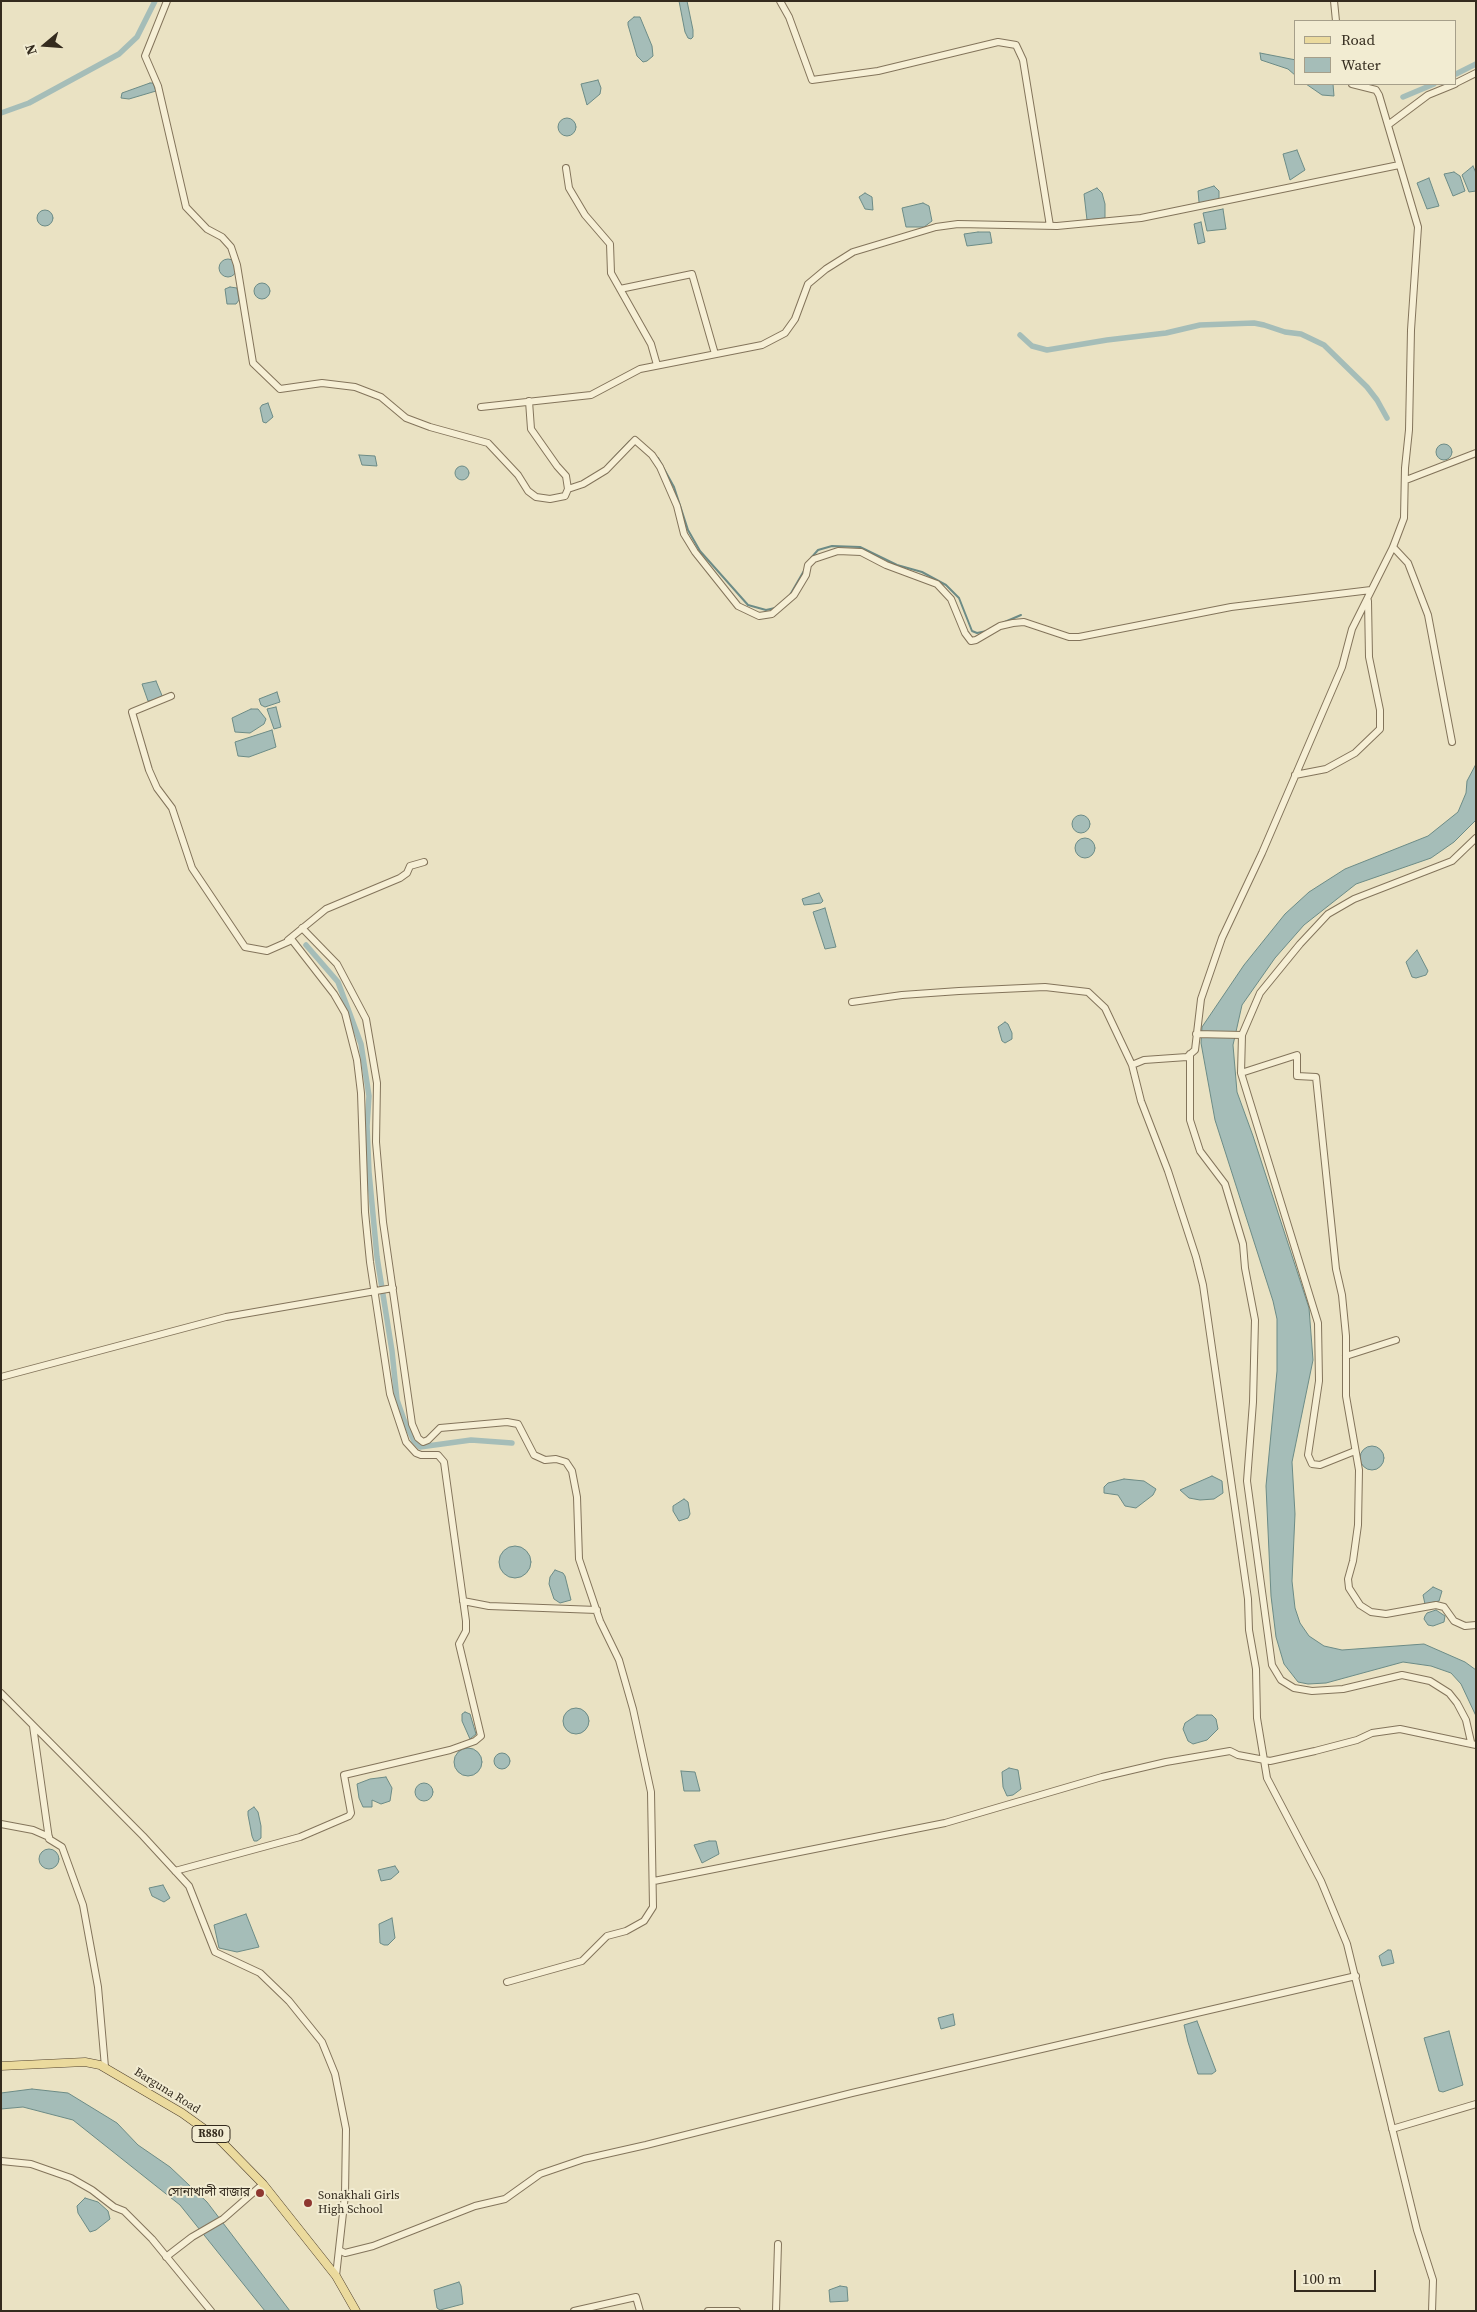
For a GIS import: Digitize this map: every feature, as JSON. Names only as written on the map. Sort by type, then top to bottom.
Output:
[{"type":"main road","name":"Barguna Road","points":[[1,2066],[85,2062],[105,2067],[182,2113],[222,2141],[263,2184],[336,2276],[356,2311]]},
{"type":"street","points":[[167,1],[145,56],[158,86],[186,207],[207,229],[222,237],[231,247],[238,265],[253,363],[280,389],[322,383],[355,387],[381,397],[406,418],[430,428],[488,443],[518,475],[528,491],[536,497],[550,499],[565,496],[568,490],[566,476],[531,429],[529,401]]},
{"type":"street","points":[[780,1],[789,17],[812,80],[878,71],[998,42],[1016,45],[1023,60],[1050,226]]},
{"type":"street","points":[[1334,1],[1336,20]]},
{"type":"street","points":[[1457,83],[1476,73]]},
{"type":"street","points":[[1132,1065],[1144,1060],[1187,1057],[1195,1050],[1201,1000],[1222,938],[1342,667],[1352,630],[1393,547],[1404,518],[1405,468],[1410,430],[1410,348],[1418,227],[1376,90],[1356,85]]},
{"type":"street","points":[[1388,125],[1428,95],[1453,85]]},
{"type":"street","points":[[481,407],[592,395],[640,369],[762,345],[785,333],[795,319],[808,284],[853,252],[936,227],[958,224],[1050,226],[1141,218],[1399,165]]},
{"type":"street","points":[[566,168],[569,188],[585,215],[610,244],[611,273],[650,344],[657,365]]},
{"type":"street","points":[[620,289],[692,274],[715,354]]},
{"type":"street","points":[[568,490],[583,484],[606,470],[635,440],[652,455],[660,468],[677,506],[684,534],[695,552],[738,606],[759,616],[772,614],[791,599],[806,576],[808,565],[814,559],[838,551],[861,552],[886,565],[937,584],[951,599],[965,633],[971,640],[982,637],[1000,626],[1013,623],[1024,622],[1069,637],[1079,637],[1231,607],[1371,590]]},
{"type":"street","points":[[1406,480],[1476,453]]},
{"type":"street","points":[[1393,547],[1408,563],[1428,615],[1452,742]]},
{"type":"street","points":[[1295,775],[1326,769],[1356,753],[1380,729],[1380,710],[1369,657],[1368,597]]},
{"type":"street","points":[[170,696],[132,712],[149,770],[157,788],[172,808],[192,868],[245,946],[267,951],[288,940],[326,909],[400,878],[407,873],[410,866],[424,862]]},
{"type":"street","points":[[1355,1451],[1320,1465],[1312,1464],[1308,1455],[1319,1381],[1318,1322],[1241,1073],[1242,1035],[1260,993],[1300,944],[1328,914],[1354,899],[1452,861],[1476,838]]},
{"type":"street","points":[[302,928],[337,964],[366,1019],[376,1070],[377,1156],[383,1222],[393,1288],[398,1340],[412,1424],[418,1438],[423,1442],[428,1440],[440,1428],[507,1422],[518,1424],[534,1455],[545,1460],[556,1459],[566,1462],[572,1471],[577,1497],[579,1559],[597,1610],[619,1660],[633,1709],[651,1792],[653,1907],[644,1921],[626,1931],[607,1936],[582,1961],[507,1982]]},
{"type":"street","points":[[175,1871],[300,1836],[349,1816],[351,1813],[344,1776],[450,1750],[475,1741],[481,1736],[459,1644],[466,1631],[444,1462],[438,1455],[421,1455],[416,1453],[406,1442],[390,1394],[374,1291],[365,1212],[360,1093],[351,1033],[345,1013],[334,994],[295,944],[288,940]]},
{"type":"street","points":[[852,1002],[959,990],[1045,987],[1088,992],[1105,1008],[1132,1065],[1141,1101],[1168,1171],[1203,1285],[1248,1599],[1250,1637],[1256,1669],[1257,1718],[1267,1778],[1299,1835],[1321,1881],[1347,1944],[1416,2230],[1434,2280],[1432,2311]]},
{"type":"street","points":[[1196,1034],[1242,1035]]},
{"type":"street","points":[[654,1881],[945,1823],[982,1814],[1102,1777],[1166,1762],[1230,1751],[1238,1755],[1270,1761],[1357,1740],[1372,1733],[1400,1729],[1473,1744],[1466,1720],[1457,1703],[1442,1688],[1422,1678],[1402,1675],[1343,1688],[1312,1691],[1294,1688],[1281,1680],[1272,1665],[1247,1481],[1253,1402],[1255,1320],[1245,1268],[1243,1244],[1225,1184],[1203,1156],[1190,1120],[1190,1054]]},
{"type":"street","points":[[1241,1073],[1297,1055],[1297,1076],[1316,1077],[1334,1253],[1342,1295],[1346,1356],[1346,1396],[1359,1470],[1360,1492],[1353,1561],[1348,1579],[1354,1596],[1360,1605],[1371,1612],[1386,1614],[1436,1605],[1444,1607],[1454,1621],[1465,1626],[1476,1625]]},
{"type":"street","points":[[2,1376],[226,1317],[393,1288]]},
{"type":"street","points":[[1346,1356],[1396,1340]]},
{"type":"street","points":[[463,1601],[489,1606],[597,1610]]},
{"type":"street","points":[[1,1693],[188,1886],[215,1952],[260,1973],[289,2001],[322,2042],[335,2074],[346,2128],[345,2195],[336,2276]]},
{"type":"street","points":[[33,1725],[49,1837]]},
{"type":"street","points":[[1,1824],[32,1830],[49,1837],[62,1847],[84,1905],[98,1987],[105,2067]]},
{"type":"street","points":[[339,2250],[345,2253],[373,2246],[476,2206],[504,2199],[540,2174],[584,2158],[646,2145],[852,2093],[1356,1976]]},
{"type":"street","points":[[1392,2129],[1476,2104]]},
{"type":"street","points":[[1,2161],[31,2164],[71,2178],[92,2190],[114,2208],[124,2211],[136,2221],[211,2311]]},
{"type":"street","points":[[166,2257],[198,2233],[223,2219],[263,2184]]},
{"type":"street","points":[[776,2311],[778,2244]]},
{"type":"street","points":[[574,2311],[636,2297],[640,2311]]},
{"type":"street","points":[[708,2311],[737,2311]]},
{"type":"water","points":[[679,1],[687,1],[693,30],[693,37],[691,39],[688,38],[685,32]]},
{"type":"water","points":[[634,17],[640,17],[652,46],[653,56],[643,62],[637,56],[628,25],[628,22]]},
{"type":"water","points":[[1260,53],[1294,60],[1294,74],[1288,69],[1261,60]]},
{"type":"water","points":[[598,80],[601,88],[600,94],[587,105],[581,84]]},
{"type":"water","points":[[153,83],[156,91],[129,99],[121,98],[122,93]]},
{"type":"water","points":[[1307,85],[1333,85],[1334,96],[1322,95]]},
{"type":"water","points":[[567,118],[573,121],[576,127],[573,133],[567,136],[561,133],[558,127],[561,121]]},
{"type":"water","points":[[1297,150],[1305,170],[1290,180],[1283,154]]},
{"type":"water","points":[[1473,166],[1476,173],[1476,191],[1469,192],[1462,175]]},
{"type":"water","points":[[1454,172],[1460,176],[1465,191],[1453,196],[1444,174]]},
{"type":"water","points":[[1429,178],[1439,206],[1427,209],[1417,183]]},
{"type":"water","points":[[1214,186],[1219,191],[1219,199],[1202,204],[1199,202],[1198,191]]},
{"type":"water","points":[[1097,188],[1102,193],[1105,204],[1105,218],[1087,220],[1084,194]]},
{"type":"water","points":[[865,193],[872,197],[873,210],[865,209],[859,197]]},
{"type":"water","points":[[923,203],[929,206],[932,221],[924,227],[906,227],[902,208]]},
{"type":"water","points":[[1223,209],[1226,229],[1207,231],[1203,213]]},
{"type":"water","points":[[45,210],[53,218],[45,226],[37,218]]},
{"type":"water","points":[[1201,222],[1205,242],[1198,244],[1194,224]]},
{"type":"water","points":[[990,232],[992,243],[967,246],[964,234]]},
{"type":"water","points":[[228,259],[234,262],[237,268],[234,274],[228,277],[222,274],[219,268],[222,262]]},
{"type":"water","points":[[259,283],[265,283],[270,288],[268,297],[259,299],[254,294],[254,288]]},
{"type":"water","points":[[230,287],[237,288],[239,300],[236,304],[227,304],[225,289]]},
{"type":"water","points":[[268,403],[273,417],[266,423],[263,422],[260,408]]},
{"type":"water","points":[[1444,444],[1452,452],[1444,460],[1436,452]]},
{"type":"water","points":[[359,455],[375,456],[377,466],[362,465]]},
{"type":"water","points":[[459,466],[465,466],[469,473],[465,480],[459,480],[455,476],[455,470]]},
{"type":"water","points":[[156,681],[163,698],[148,701],[142,684]]},
{"type":"water","points":[[277,692],[280,702],[265,707],[261,705],[259,699]]},
{"type":"water","points":[[276,707],[281,727],[274,729],[267,709]]},
{"type":"water","points":[[251,709],[258,709],[266,719],[264,724],[250,733],[235,732],[232,718]]},
{"type":"water","points":[[272,730],[276,747],[249,757],[238,756],[235,742]]},
{"type":"water","points":[[1476,764],[1476,820],[1454,842],[1431,858],[1356,884],[1304,925],[1275,958],[1242,1005],[1233,1045],[1237,1092],[1309,1308],[1313,1360],[1292,1462],[1295,1514],[1292,1581],[1295,1608],[1300,1623],[1309,1636],[1324,1646],[1342,1650],[1424,1644],[1465,1662],[1476,1670],[1476,1716],[1461,1684],[1451,1673],[1431,1666],[1403,1662],[1326,1683],[1308,1684],[1298,1682],[1284,1664],[1276,1637],[1271,1596],[1266,1486],[1277,1371],[1277,1319],[1273,1301],[1215,1120],[1201,1043],[1202,1027],[1244,965],[1285,914],[1309,892],[1345,869],[1428,836],[1458,812],[1466,793],[1467,781]]},
{"type":"water","points":[[1081,815],[1087,818],[1090,824],[1087,830],[1081,833],[1075,830],[1072,824],[1075,818]]},
{"type":"water","points":[[1085,838],[1092,841],[1095,848],[1092,855],[1085,858],[1078,855],[1075,848],[1078,841]]},
{"type":"water","points":[[819,893],[823,901],[821,903],[804,905],[802,899]]},
{"type":"water","points":[[825,908],[836,947],[825,949],[813,912]]},
{"type":"water","points":[[1417,950],[1428,971],[1426,975],[1416,978],[1412,977],[1406,962]]},
{"type":"water","points":[[1005,1022],[1012,1033],[1012,1039],[1005,1043],[1002,1041],[998,1027]]},
{"type":"water","points":[[1372,1446],[1381,1449],[1384,1458],[1381,1467],[1372,1470],[1363,1467],[1360,1458],[1363,1449]]},
{"type":"water","points":[[1212,1476],[1222,1481],[1223,1493],[1214,1499],[1200,1500],[1189,1498],[1180,1490]]},
{"type":"water","points":[[1124,1479],[1144,1481],[1156,1489],[1153,1495],[1136,1508],[1125,1506],[1118,1495],[1104,1493],[1104,1487],[1108,1483]]},
{"type":"water","points":[[684,1499],[688,1502],[690,1514],[688,1518],[679,1521],[673,1511],[673,1506]]},
{"type":"water","points":[[515,1546],[521,1547],[526,1551],[530,1556],[530,1568],[526,1573],[521,1577],[515,1578],[509,1577],[504,1573],[500,1568],[499,1562],[500,1556],[504,1551],[509,1547]]},
{"type":"water","points":[[555,1570],[563,1573],[565,1576],[571,1600],[560,1603],[554,1599],[549,1584],[550,1577]]},
{"type":"water","points":[[1433,1587],[1442,1591],[1439,1601],[1425,1604],[1423,1595]]},
{"type":"water","points":[[1436,1610],[1445,1616],[1444,1622],[1433,1626],[1428,1625],[1424,1619],[1425,1616],[1427,1613]]},
{"type":"water","points":[[576,1708],[585,1712],[589,1721],[585,1730],[576,1734],[567,1730],[563,1721],[567,1712]]},
{"type":"water","points":[[465,1712],[470,1714],[476,1734],[470,1739],[462,1721],[462,1714]]},
{"type":"water","points":[[1197,1715],[1212,1715],[1216,1719],[1218,1729],[1207,1740],[1193,1744],[1188,1741],[1183,1729],[1185,1723]]},
{"type":"water","points":[[468,1748],[478,1752],[482,1762],[478,1772],[468,1776],[458,1772],[454,1762],[458,1752]]},
{"type":"water","points":[[502,1753],[510,1761],[502,1769],[494,1761]]},
{"type":"water","points":[[1009,1768],[1018,1770],[1021,1789],[1013,1795],[1007,1796],[1003,1787],[1002,1772]]},
{"type":"water","points":[[681,1771],[695,1772],[700,1791],[684,1791]]},
{"type":"water","points":[[386,1777],[392,1788],[390,1801],[381,1804],[372,1800],[372,1807],[363,1807],[359,1798],[357,1784],[370,1779]]},
{"type":"water","points":[[420,1783],[428,1783],[433,1788],[431,1799],[420,1801],[415,1796],[415,1788]]},
{"type":"water","points":[[254,1807],[258,1812],[261,1826],[261,1838],[257,1841],[254,1841],[252,1836],[248,1815],[248,1811]]},
{"type":"water","points":[[716,1841],[719,1854],[702,1863],[694,1845]]},
{"type":"water","points":[[49,1849],[56,1852],[59,1859],[56,1866],[49,1869],[42,1866],[39,1859],[42,1852]]},
{"type":"water","points":[[395,1866],[399,1872],[391,1879],[381,1881],[378,1870]]},
{"type":"water","points":[[163,1885],[170,1898],[164,1902],[152,1896],[149,1888]]},
{"type":"water","points":[[246,1914],[259,1947],[237,1952],[219,1948],[214,1925]]},
{"type":"water","points":[[392,1918],[395,1938],[388,1945],[384,1945],[380,1943],[379,1924]]},
{"type":"water","points":[[1391,1950],[1394,1963],[1382,1966],[1379,1956]]},
{"type":"water","points":[[953,2014],[955,2025],[941,2029],[938,2018]]},
{"type":"water","points":[[1197,2021],[1216,2071],[1212,2074],[1198,2074],[1188,2042],[1184,2025]]},
{"type":"water","points":[[1449,2031],[1463,2085],[1443,2092],[1439,2091],[1424,2038]]},
{"type":"water","points":[[32,2089],[68,2093],[117,2123],[138,2145],[170,2167],[207,2202],[290,2311],[265,2311],[180,2205],[73,2120],[23,2107],[1,2109],[1,2093]]},
{"type":"water","points":[[85,2198],[98,2202],[108,2211],[110,2219],[96,2230],[90,2232],[78,2213],[77,2206]]},
{"type":"water","points":[[459,2282],[463,2304],[440,2310],[437,2308],[434,2290]]},
{"type":"water","points":[[840,2286],[847,2287],[848,2301],[830,2302],[829,2290]]},
{"type":"waterway","points":[[1,113],[29,103],[119,54],[137,37],[155,1]]},
{"type":"waterway","points":[[1457,74],[1476,64]]},
{"type":"waterway","points":[[1403,97],[1432,85]]},
{"type":"waterway","points":[[1020,335],[1032,346],[1047,350],[1166,333],[1200,325],[1254,323],[1264,325],[1285,332],[1301,334],[1324,345],[1367,387],[1387,418]]},
{"type":"waterway","points":[[607,465],[630,441]]},
{"type":"waterway","points":[[658,458],[674,487],[688,530],[700,551],[748,605],[766,610],[775,608]]},
{"type":"waterway","points":[[811,558],[818,550],[832,546],[860,547],[897,565],[922,572],[946,585],[959,598],[972,631],[977,633],[987,631]]},
{"type":"waterway","points":[[790,595],[805,569]]},
{"type":"waterway","points":[[993,627],[1021,615]]},
{"type":"waterway","points":[[306,945],[338,982],[361,1044],[369,1096],[367,1126],[369,1172],[377,1257],[392,1351],[397,1400],[404,1420],[414,1441],[420,1447],[471,1440],[512,1443]]},
{"type":"place","name":"সোনাখালী বাজার","points":[[260,2193]]},
{"type":"place","name":"Sonakhali Girls High School","points":[[308,2203]]}]
